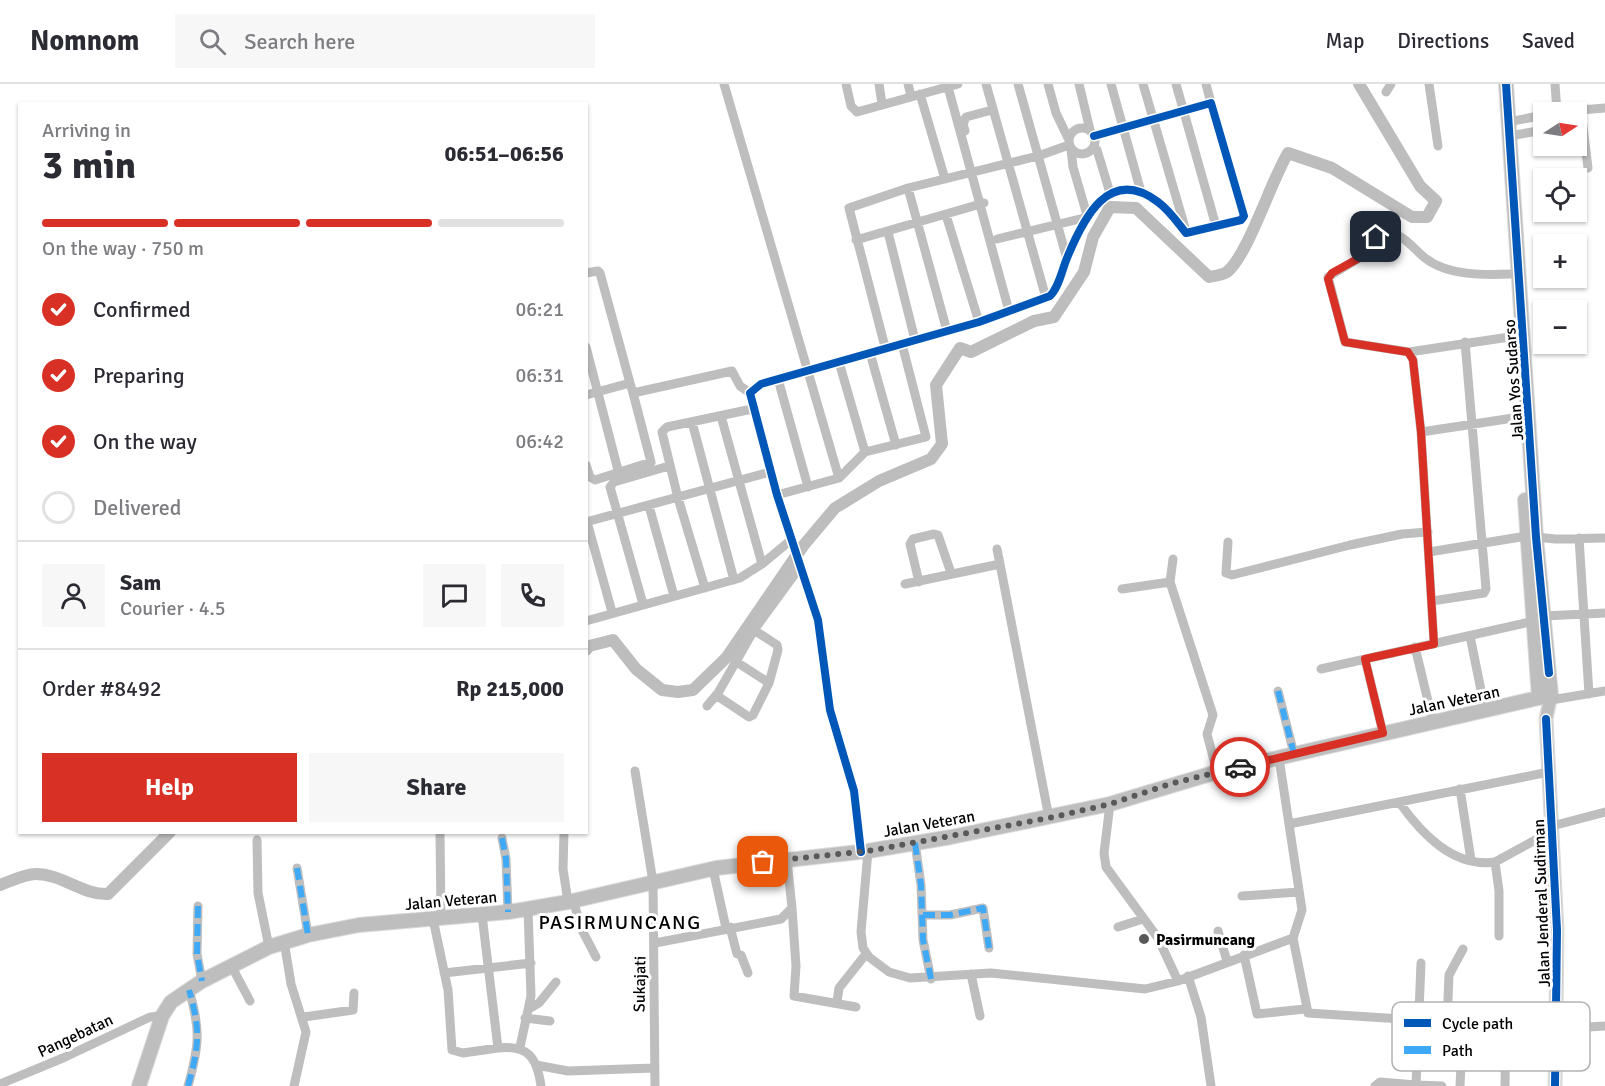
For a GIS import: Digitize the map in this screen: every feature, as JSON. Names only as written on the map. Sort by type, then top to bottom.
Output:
[{"type":"highway","name":"Jalan Yos Sudarso","points":[[1497,84],[1520,417],[1547,698]]},
{"type":"highway","name":"Jalan Yos Sudarso","points":[[1506,84],[1532,537]]},
{"type":"highway","name":"Jalan Veteran","points":[[140,1086],[162,1016],[171,1002],[202,981],[269,947],[308,934],[359,925],[528,909],[712,869],[864,851],[1049,818],[1110,804],[1217,772],[1485,710],[1547,698]]},
{"type":"main road","name":"Jalan Jenderal Sudirman","points":[[1547,698],[1546,719],[1557,930],[1557,1002]]},
{"type":"main road","name":"Jalan Jenderal Sudirman","points":[[1555,1086],[1556,1071]]},
{"type":"street","points":[[724,84],[839,478]]},
{"type":"street","points":[[846,84],[855,111],[947,86],[974,171],[1012,310]]},
{"type":"street","points":[[879,84],[882,104]]},
{"type":"street","points":[[908,84],[916,95],[945,179]]},
{"type":"street","points":[[984,84],[1046,298]]},
{"type":"street","points":[[1018,84],[1066,259]]},
{"type":"street","points":[[1048,84],[1056,113],[1077,154],[1085,154],[1094,147]]},
{"type":"street","points":[[1079,84],[1094,147],[1097,150],[1110,193]]},
{"type":"street","points":[[1111,84],[1142,192]]},
{"type":"street","points":[[1143,84],[1186,233]]},
{"type":"street","points":[[1176,84],[1216,226]]},
{"type":"street","points":[[1186,233],[1240,220],[1244,213],[1206,84]]},
{"type":"street","points":[[1429,84],[1438,146]]},
{"type":"street","points":[[1555,84],[1556,102]]},
{"type":"street","points":[[1086,217],[1073,167],[1070,144],[1075,129],[1082,128],[1092,133],[1124,128],[1211,103]]},
{"type":"street","points":[[974,171],[963,121],[989,106]]},
{"type":"street","points":[[1587,110],[1605,108]]},
{"type":"street","points":[[1509,129],[1533,119]]},
{"type":"street","points":[[1509,129],[1533,130]]},
{"type":"street","points":[[885,347],[849,208],[908,188],[1038,156],[1070,144]]},
{"type":"street","points":[[1587,156],[1588,168]]},
{"type":"street","points":[[908,188],[947,331]]},
{"type":"street","points":[[750,393],[756,386],[885,347],[979,322],[1046,298],[1055,290],[1066,259],[1086,217],[1110,193],[1120,190],[1142,192],[1159,202],[1186,233]]},
{"type":"street","points":[[856,240],[983,203]]},
{"type":"street","points":[[983,203],[997,239],[1012,310]]},
{"type":"street","points":[[946,214],[979,322]]},
{"type":"street","points":[[997,239],[1086,217]]},
{"type":"street","points":[[888,232],[915,340]]},
{"type":"street","points":[[1511,274],[1445,268],[1425,258],[1410,242],[1394,235],[1379,235],[1361,257],[1328,277],[1341,335],[1348,344],[1408,352],[1516,336]]},
{"type":"street","points":[[588,273],[598,271],[600,273],[651,462],[619,474],[592,480],[588,470]]},
{"type":"street","points":[[1432,601],[1485,592],[1465,342]]},
{"type":"street","points":[[777,495],[839,478],[865,452],[920,440],[927,435],[902,344]]},
{"type":"street","points":[[1408,352],[1414,368],[1421,432],[1434,644]]},
{"type":"street","points":[[870,353],[896,445]]},
{"type":"street","points":[[588,354],[619,474]]},
{"type":"street","points":[[839,362],[865,452]]},
{"type":"street","points":[[633,393],[732,371],[740,386],[750,393],[770,472],[818,620],[832,718],[854,791],[864,851],[861,932],[866,954],[894,974],[932,979],[991,973],[1012,978],[1145,989],[1178,981],[1293,938]]},
{"type":"street","points":[[778,379],[808,487]]},
{"type":"street","points":[[588,395],[630,383]]},
{"type":"street","points":[[705,588],[669,466],[663,429],[753,409]]},
{"type":"street","points":[[722,416],[762,564]]},
{"type":"street","points":[[1421,432],[1520,417]]},
{"type":"street","points":[[692,422],[708,490],[734,580]]},
{"type":"street","points":[[643,604],[610,490],[611,484],[669,466]]},
{"type":"street","points":[[588,522],[770,472]]},
{"type":"street","points":[[649,506],[674,596]]},
{"type":"street","points":[[588,526],[612,612]]},
{"type":"street","points":[[1228,542],[1226,573],[1232,576],[1360,543],[1428,532]]},
{"type":"street","points":[[918,582],[910,544],[913,539],[924,536],[938,535],[951,573]]},
{"type":"street","points":[[1429,552],[1482,542],[1532,537],[1605,538]]},
{"type":"street","points":[[1579,538],[1589,694]]},
{"type":"street","points":[[588,620],[734,580],[792,543]]},
{"type":"street","points":[[997,549],[1049,818]]},
{"type":"street","points":[[1173,559],[1170,582],[1213,715],[1207,734],[1217,772]]},
{"type":"street","points":[[905,584],[1000,564]]},
{"type":"street","points":[[707,706],[716,695],[754,630],[799,566]]},
{"type":"street","points":[[1122,589],[1170,582]]},
{"type":"street","points":[[1321,669],[1470,636],[1539,618],[1605,613]]},
{"type":"street","points":[[716,695],[750,718],[769,682],[778,648],[754,630]]},
{"type":"street","points":[[1470,636],[1485,710]]},
{"type":"street","points":[[1415,647],[1433,722]]},
{"type":"street","points":[[1365,659],[1383,733]]},
{"type":"street","points":[[735,661],[769,682]]},
{"type":"street","points":[[1278,691],[1294,754]]},
{"type":"street","points":[[1547,698],[1605,691]]},
{"type":"street","points":[[1279,758],[1302,910],[1293,938],[1300,965],[1305,1009],[1308,1014],[1314,1015],[1331,1013],[1392,1019]]},
{"type":"street","name":"Sukajati","points":[[635,771],[653,882],[656,1086]]},
{"type":"street","points":[[1289,824],[1549,772]]},
{"type":"street","points":[[1460,789],[1471,860]]},
{"type":"street","points":[[1399,802],[1419,829],[1441,848],[1471,860],[1495,862],[1552,828],[1605,812]]},
{"type":"street","points":[[1110,804],[1104,861],[1158,938],[1178,981]]},
{"type":"street","points":[[440,834],[437,919],[452,1050],[463,1053],[520,1047]]},
{"type":"street","points":[[564,834],[563,869],[570,901],[596,957]]},
{"type":"street","points":[[502,838],[506,859],[508,912]]},
{"type":"street","points":[[257,840],[258,892],[269,947]]},
{"type":"street","points":[[915,843],[923,915],[923,940],[932,979]]},
{"type":"street","points":[[787,860],[796,966],[794,995],[856,1007]]},
{"type":"street","points":[[1495,862],[1499,891],[1499,936]]},
{"type":"street","points":[[297,868],[308,934]]},
{"type":"street","points":[[712,869],[737,954],[741,955],[748,973]]},
{"type":"street","points":[[1242,896],[1299,892]]},
{"type":"street","points":[[198,906],[197,954],[202,981]]},
{"type":"street","points":[[923,915],[950,915],[983,908],[989,948]]},
{"type":"street","points":[[520,1047],[527,1013],[531,963],[528,909]]},
{"type":"street","points":[[655,943],[728,927],[777,920],[792,909]]},
{"type":"street","points":[[482,915],[498,1048]]},
{"type":"street","points":[[1118,927],[1143,919]]},
{"type":"street","points":[[1218,931],[1227,961]]},
{"type":"street","points":[[284,941],[291,984],[304,1017],[306,1032],[294,1086]]},
{"type":"street","points":[[1448,1002],[1449,975],[1462,949]]},
{"type":"street","points":[[837,1002],[839,988],[866,954]]},
{"type":"street","points":[[1244,955],[1257,1014],[1305,1009]]},
{"type":"street","points":[[444,973],[531,963]]},
{"type":"street","points":[[1420,1002],[1421,963]]},
{"type":"street","points":[[232,967],[250,1001]]},
{"type":"street","points":[[971,974],[980,1016]]},
{"type":"street","points":[[1188,976],[1201,1017],[1211,1086]]},
{"type":"street","points":[[527,1013],[556,982]]},
{"type":"street","points":[[188,1086],[199,1039],[189,990]]},
{"type":"street","points":[[304,1017],[353,1010],[354,993]]},
{"type":"street","points":[[527,1013],[550,1021]]},
{"type":"street","name":"Pangebatan","points":[[0,1084],[63,1059],[150,1017],[162,1016]]},
{"type":"street","points":[[1590,1027],[1605,1026]]},
{"type":"street","points":[[520,1047],[536,1065],[542,1086]]},
{"type":"street","points":[[536,1065],[568,1071],[654,1068]]},
{"type":"street","points":[[1460,1086],[1461,1071]]},
{"type":"street","points":[[1504,1086],[1505,1071]]},
{"type":"street","points":[[1375,1086],[1380,1082],[1442,1086]]},
{"type":"waterway","points":[[588,647],[613,640],[636,669],[662,690],[678,692],[693,690],[727,657],[803,546],[835,508],[879,481],[931,459],[942,444],[936,385],[960,348],[971,352],[1034,321],[1054,317],[1084,272],[1093,237],[1110,207],[1136,208],[1209,277],[1227,272],[1235,263],[1251,234],[1288,153],[1332,168],[1412,217],[1427,217],[1436,201],[1420,186],[1359,84]]},
{"type":"waterway","points":[[0,885],[23,876],[36,874],[55,877],[89,891],[108,894],[168,834]]},
{"type":"marked path","points":[[1278,691],[1294,754]]},
{"type":"marked path","points":[[502,838],[506,859],[508,912]]},
{"type":"marked path","points":[[915,843],[921,885],[923,940],[931,979]]},
{"type":"marked path","points":[[297,868],[308,935]]},
{"type":"marked path","points":[[198,906],[197,954],[202,981]]},
{"type":"marked path","points":[[923,915],[950,915],[983,908],[989,948]]},
{"type":"marked path","points":[[188,1086],[197,1038],[189,990]]},
{"type":"cycle path","points":[[1506,84],[1536,537],[1549,673]]},
{"type":"cycle path","points":[[861,852],[854,791],[830,710],[818,620],[777,495],[750,393],[761,384],[979,322],[1050,296],[1058,283],[1073,243],[1090,213],[1112,193],[1125,190],[1141,192],[1162,205],[1186,233],[1241,220],[1244,216],[1211,103],[1094,136]]},
{"type":"cycle path","points":[[1546,719],[1557,930],[1556,1002]]},
{"type":"cycle path","points":[[1555,1071],[1555,1086]]},
{"type":"way so far","points":[[763,862],[868,851],[1049,818],[1110,804],[1173,783],[1240,767]]},
{"type":"place","name":"Pasirmuncang","points":[[1144,939]]},
{"type":"district","name":"PASIRMUNCANG","points":[[620,922]]},
{"type":"route","points":[[1240,767],[1383,733],[1365,659],[1434,644],[1421,432],[1413,360],[1408,352],[1345,342],[1341,335],[1328,279],[1329,275],[1361,257],[1376,237]]}]
